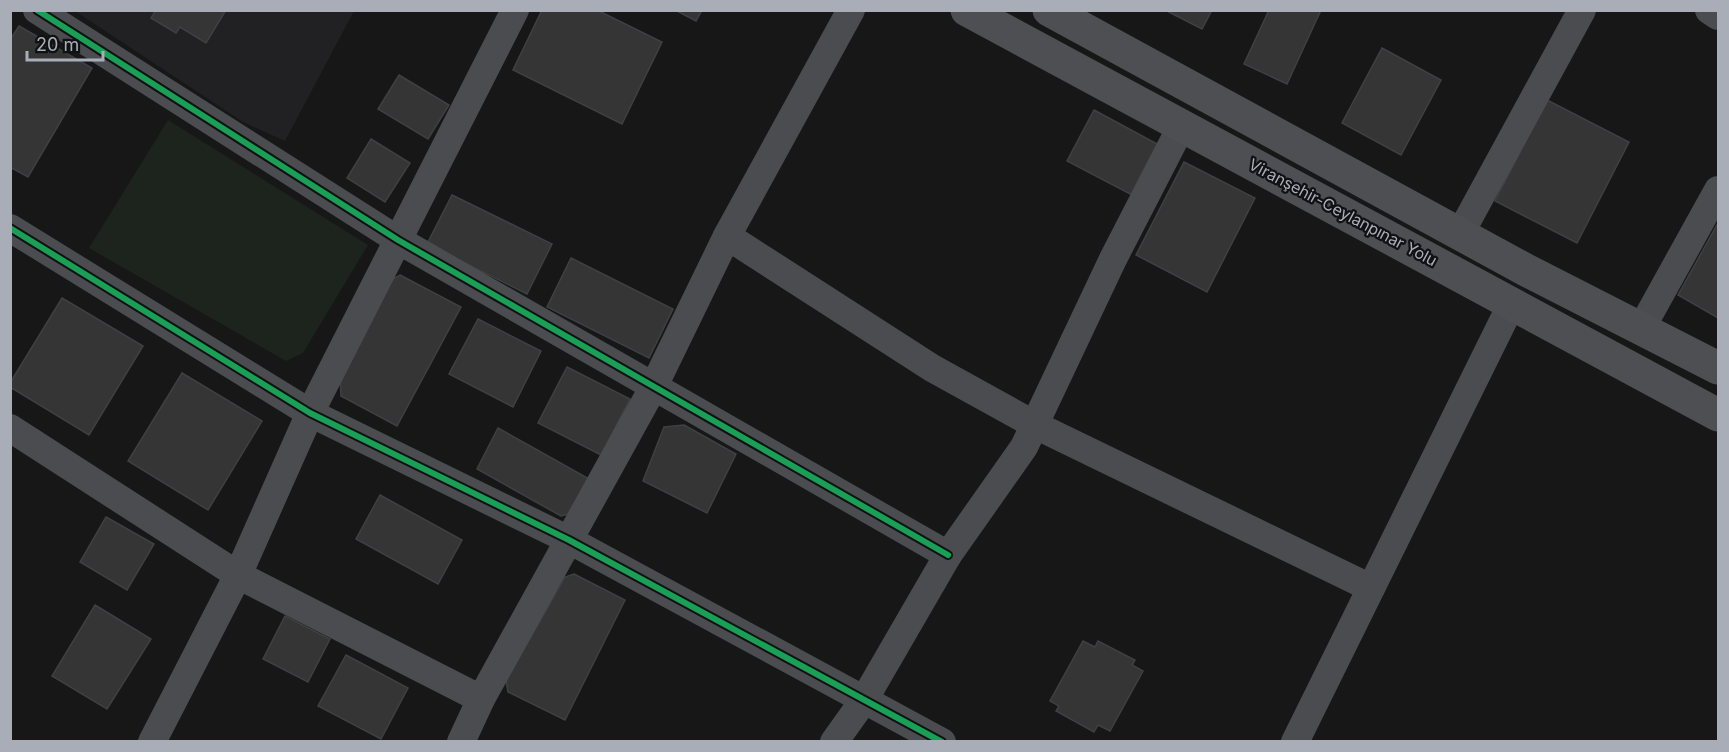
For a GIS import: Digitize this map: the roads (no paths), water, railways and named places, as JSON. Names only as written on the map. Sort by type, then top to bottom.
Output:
[{"type":"main road","name":"Viranşehir-Ceylanpınar Yolu","points":[[968,10],[1719,415]]},
{"type":"main road","points":[[1066,15],[1526,270],[1719,368]]},
{"type":"street","points":[[37,10],[398,240],[948,555]]},
{"type":"street","points":[[152,741],[238,575],[310,413],[516,10]]},
{"type":"street","points":[[461,741],[481,699],[654,386],[727,236],[851,10]]},
{"type":"street","points":[[1461,234],[1582,10]]},
{"type":"street","points":[[1709,10],[1719,16]]},
{"type":"street","points":[[834,741],[864,700],[948,555],[1024,447],[1113,259],[1182,125]]},
{"type":"street","points":[[1641,329],[1719,190]]},
{"type":"street","points":[[10,228],[310,413],[569,540],[942,741]]},
{"type":"street","points":[[727,236],[932,368],[1035,426],[1371,588]]},
{"type":"street","points":[[1295,741],[1512,303]]},
{"type":"street","points":[[10,428],[238,575],[481,699]]}]
